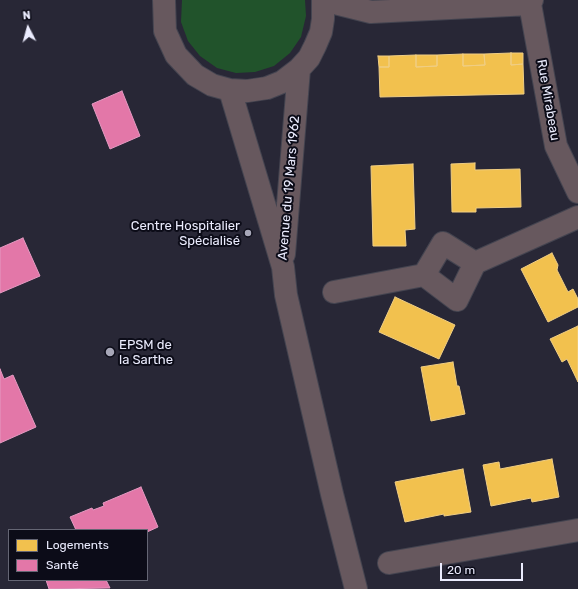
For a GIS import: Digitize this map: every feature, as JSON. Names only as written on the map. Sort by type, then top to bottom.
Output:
[{"type":"street","name":"Rue Mirabeau","points":[[323,0],[371,12],[531,2],[556,146],[578,192]]},
{"type":"street","points":[[162,1],[165,31],[176,56],[195,75],[212,85],[230,90],[247,91],[267,88],[282,82],[299,69],[316,46],[321,32],[323,20],[323,0]]},
{"type":"street","name":"Avenue du 19 Mars 1962","points":[[283,267],[299,69]]},
{"type":"street","name":"Avenue du 19 Mars 1962","points":[[230,90],[283,267]]},
{"type":"street","points":[[334,292],[424,275],[457,300],[475,263],[578,216]]},
{"type":"street","points":[[424,275],[443,243],[475,263]]},
{"type":"street","points":[[283,267],[286,295],[332,494],[356,589]]},
{"type":"street","points":[[389,563],[578,530]]},
{"type":"green space","points":[[182,0],[305,0],[306,16],[301,37],[290,53],[274,66],[255,72],[236,73],[217,68],[200,56],[188,41],[181,22]]},
{"type":"building: Logements","points":[[511,53],[523,53],[523,64],[511,65]]},
{"type":"building: Logements","points":[[511,53],[511,65],[523,64],[524,94],[380,97],[379,67],[389,67],[389,56],[416,55],[416,67],[437,66],[437,55],[463,54],[463,66],[485,65],[484,54]]},
{"type":"building: Logements","points":[[463,54],[484,54],[485,65],[463,66]]},
{"type":"building: Logements","points":[[416,55],[437,55],[437,66],[416,67]]},
{"type":"building: Logements","points":[[378,56],[389,56],[389,67],[379,67]]},
{"type":"building: Logements","points":[[475,163],[475,170],[520,169],[521,207],[476,208],[476,212],[452,212],[451,164]]},
{"type":"building: Logements","points":[[413,164],[415,229],[405,230],[406,246],[373,246],[371,166]]},
{"type":"building: Logements","points":[[552,253],[558,265],[557,270],[568,292],[573,289],[578,299],[578,307],[548,322],[521,269]]},
{"type":"building: Logements","points":[[395,297],[455,325],[439,359],[379,332]]},
{"type":"building: Logements","points":[[578,326],[578,382],[567,359],[562,362],[550,339]]},
{"type":"building: Logements","points":[[453,362],[457,386],[459,386],[465,414],[431,421],[421,367]]},
{"type":"building: Logements","points":[[552,459],[559,497],[532,502],[531,498],[491,506],[483,465],[499,462],[500,469]]},
{"type":"building: Logements","points":[[463,469],[471,512],[444,516],[444,514],[405,522],[395,482]]},
{"type":"building: Santé","points":[[122,91],[140,136],[110,149],[92,104]]},
{"type":"building: Santé","points":[[23,238],[40,276],[0,293],[0,248]]},
{"type":"building: Santé","points":[[0,369],[4,379],[13,375],[36,427],[0,443]]},
{"type":"building: Santé","points":[[141,487],[158,527],[148,532],[148,529],[76,529],[70,517],[92,508],[93,510],[104,506],[103,503]]},
{"type":"building: Santé","points":[[46,581],[106,581],[110,588],[49,589]]},
{"type":"place","name":"Centre Hospitalier Spécialisé","points":[[248,233]]},
{"type":"place","name":"EPSM de la Sarthe","points":[[110,352]]}]
